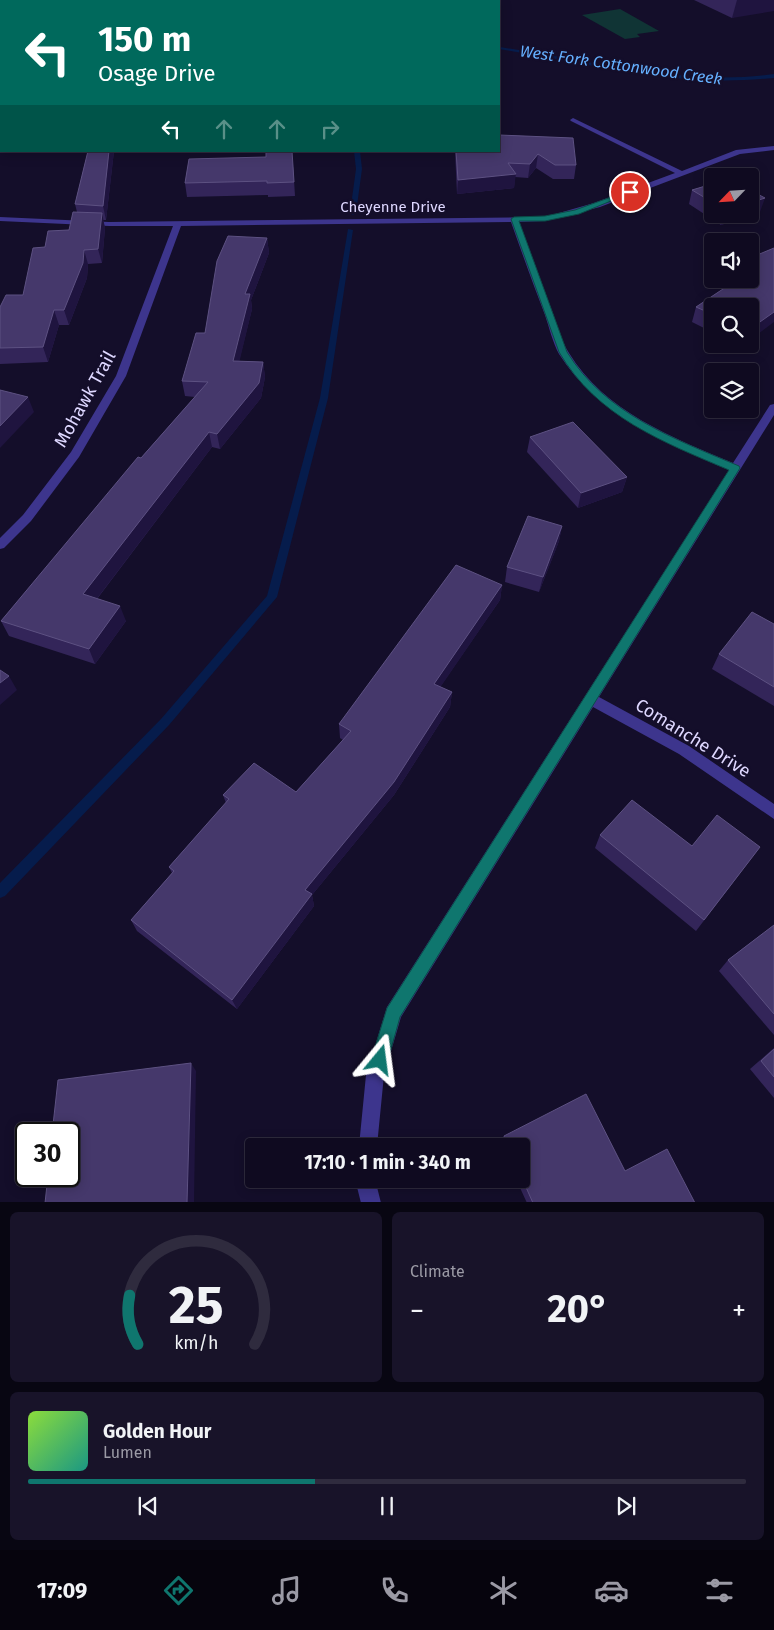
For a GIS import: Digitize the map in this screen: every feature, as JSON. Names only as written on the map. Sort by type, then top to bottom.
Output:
[{"type":"street","points":[[573,120],[680,173]]},
{"type":"street","name":"Cheyenne Drive","points":[[0,219],[109,224],[545,219],[577,212],[739,152],[774,148]]},
{"type":"street","points":[[514,219],[563,352],[583,378],[619,412],[659,436],[735,468]]},
{"type":"street","name":"Mohawk Trail","points":[[0,545],[27,518],[75,454],[121,376],[178,222]]},
{"type":"street","points":[[369,1138],[375,1075],[393,1013],[774,407]]},
{"type":"street","name":"Comanche Drive","points":[[590,699],[684,750],[774,812]]},
{"type":"street","points":[[367,1188],[371,1202]]},
{"type":"green space","points":[[620,9],[659,31],[637,34],[640,37],[625,39],[582,15]]},
{"type":"building","points":[[500,135],[573,138],[576,165],[555,165],[538,154],[530,164],[508,163],[516,174],[458,180],[456,152],[500,152]]},
{"type":"building","points":[[88,152],[109,152],[103,206],[75,204]]},
{"type":"building","points":[[266,152],[292,152],[294,182],[185,183],[189,159],[266,157]]},
{"type":"building","points":[[704,186],[704,197],[692,190]]},
{"type":"building","points":[[73,212],[102,213],[98,249],[84,250],[83,263],[64,310],[54,310],[43,347],[0,348],[0,307],[6,295],[23,295],[33,248],[45,247],[48,231],[69,230]]},
{"type":"building","points":[[228,236],[267,238],[245,294],[250,294],[233,361],[263,362],[259,383],[217,434],[209,432],[83,594],[120,606],[89,649],[1,621],[138,457],[141,458],[208,382],[182,381],[196,333],[205,333],[217,261]]},
{"type":"building","points":[[774,248],[774,312],[759,323],[759,298],[710,298],[724,288],[759,288],[759,254]]},
{"type":"building","points":[[704,302],[704,310],[696,307]]},
{"type":"building","points":[[0,390],[28,397],[0,426]]},
{"type":"building","points":[[573,422],[627,477],[581,493],[530,437]]},
{"type":"building","points":[[528,516],[562,526],[543,577],[507,567]]},
{"type":"building","points":[[456,565],[502,585],[434,684],[452,692],[394,782],[305,890],[312,894],[232,1000],[131,920],[174,871],[169,867],[229,799],[223,795],[254,763],[296,792],[351,731],[339,724]]},
{"type":"building","points":[[752,612],[774,624],[774,687],[719,654]]},
{"type":"building","points":[[0,670],[9,676],[0,683]]},
{"type":"building","points":[[632,800],[692,846],[717,815],[760,847],[704,920],[600,835]]},
{"type":"building","points":[[774,925],[774,1014],[728,960]]},
{"type":"building","points":[[774,1049],[774,1077],[761,1061]]},
{"type":"building","points":[[191,1063],[187,1202],[45,1202],[47,1187],[80,1187],[80,1122],[53,1122],[58,1080]]},
{"type":"building","points":[[586,1094],[625,1171],[667,1149],[694,1202],[533,1202],[526,1188],[530,1188],[530,1138],[505,1138],[504,1136]]},
{"type":"waterway","name":"West Fork Cottonwood Creek","points":[[500,48],[672,76],[707,79],[741,79],[774,76]]},
{"type":"waterway","points":[[353,213],[359,169],[357,152]]},
{"type":"waterway","points":[[0,892],[165,722],[272,597],[324,398],[350,230]]},
{"type":"route","points":[[380,1060],[393,1013],[735,468],[659,436],[619,412],[589,386],[570,364],[563,352],[514,219],[545,219],[577,212],[630,192]]}]
